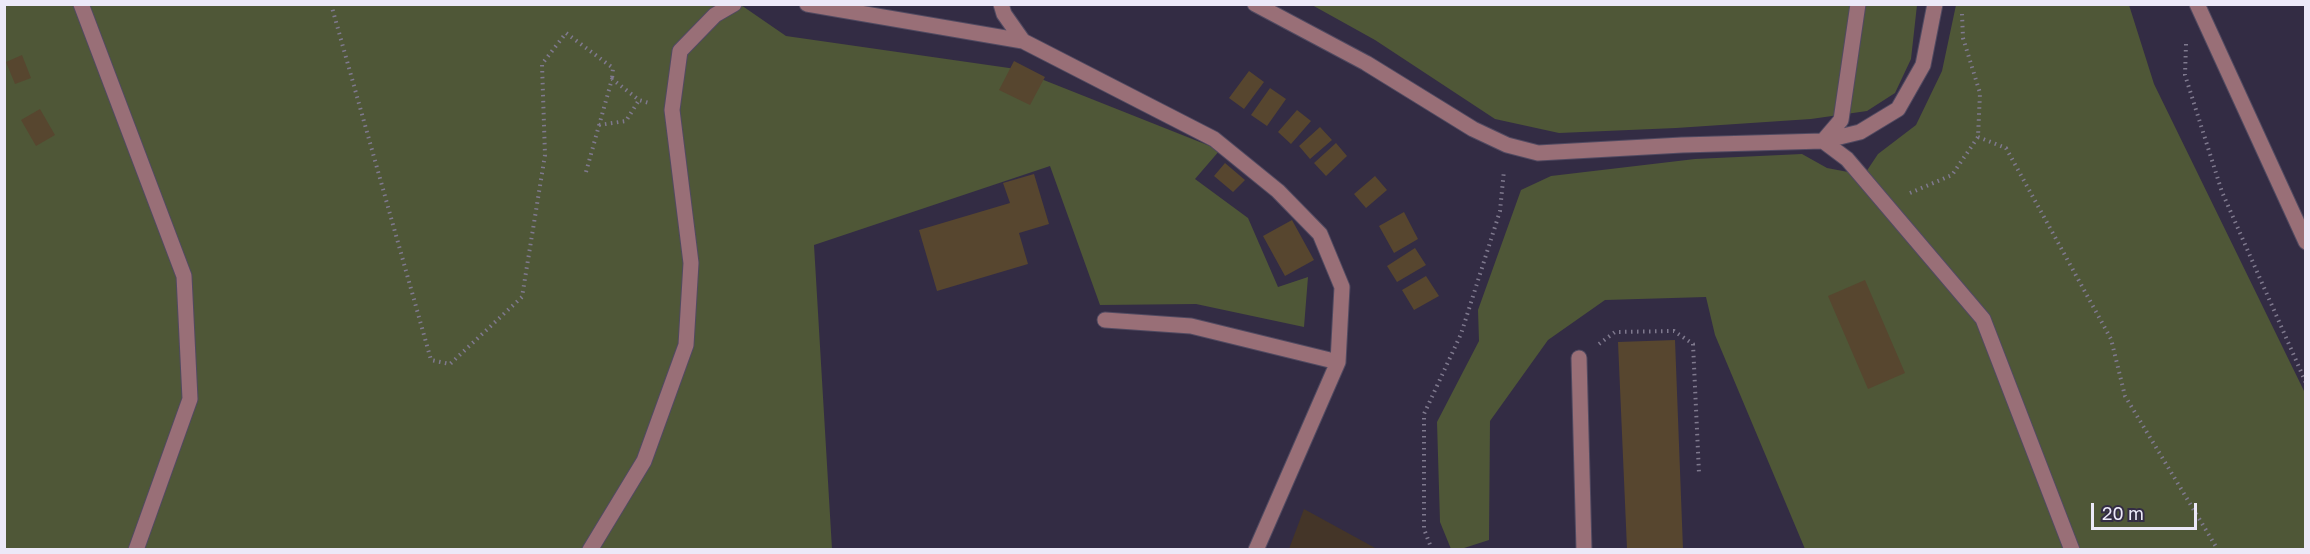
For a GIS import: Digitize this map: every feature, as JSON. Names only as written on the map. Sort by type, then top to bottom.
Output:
[{"type":"street","points":[[81,4],[184,276],[190,399],[136,549]]},
{"type":"street","points":[[590,549],[644,461],[686,345],[692,263],[672,110],[680,51],[716,15],[734,4]]},
{"type":"street","points":[[807,4],[1023,41],[1214,139],[1278,191],[1320,234],[1342,286],[1338,362],[1256,549]]},
{"type":"street","points":[[1001,4],[1004,14],[1023,41]]},
{"type":"street","points":[[1255,4],[1366,63],[1473,129],[1507,145],[1538,153],[1682,144],[1822,141],[1860,132],[1899,109],[1923,65],[1935,4]]},
{"type":"street","points":[[1822,141],[1841,120],[1858,4]]},
{"type":"street","points":[[2197,4],[2306,242]]},
{"type":"street","points":[[1822,141],[1846,159],[1983,319],[2072,549]]},
{"type":"street","points":[[1105,320],[1191,326],[1338,362]]},
{"type":"street","points":[[1579,358],[1584,549]]},
{"type":"path","points":[[331,4],[431,360],[450,364],[522,297],[545,155],[542,64],[566,33],[613,68],[586,172]]},
{"type":"path","points":[[1885,204],[1952,175],[1978,137],[1980,93],[1963,38],[1961,4]]},
{"type":"path","points":[[2186,40],[2185,75],[2222,192],[2306,383]]},
{"type":"path","points":[[612,79],[639,100],[672,110]]},
{"type":"path","points":[[599,125],[626,121],[639,100]]},
{"type":"path","points":[[1978,137],[2006,148],[2111,339],[2126,396],[2218,549]]},
{"type":"path","points":[[1432,549],[1424,529],[1424,414],[1461,334],[1500,211],[1507,145]]},
{"type":"path","points":[[1579,358],[1615,332],[1674,331],[1693,344],[1699,473]]},
{"type":"shaded area","points":[[1304,509],[1377,549],[1289,549]]},
{"type":"green space","points":[[4,5],[741,5],[786,36],[1016,69],[1220,150],[1195,179],[1248,218],[1278,287],[1308,277],[1304,327],[1196,304],[1100,305],[1050,166],[814,245],[832,549],[5,549]]},
{"type":"green space","points":[[1312,5],[1917,5],[1911,59],[1895,93],[1867,111],[1811,119],[1559,133],[1495,119],[1375,40]]},
{"type":"green space","points":[[1956,5],[2129,5],[2154,84],[2305,393],[2305,549],[1805,549],[1715,335],[1706,297],[1605,300],[1548,340],[1490,421],[1489,540],[1461,549],[1451,549],[1440,522],[1437,422],[1479,341],[1478,310],[1521,190],[1551,176],[1695,159],[1802,154],[1827,168],[1864,175],[1878,154],[1916,125],[1942,71]]},
{"type":"building","points":[[22,55],[31,78],[15,84],[6,62]]},
{"type":"building","points":[[1014,61],[1045,77],[1030,105],[999,90]]},
{"type":"building","points":[[1249,71],[1264,82],[1244,109],[1229,98]]},
{"type":"building","points":[[1270,88],[1286,99],[1267,126],[1251,115]]},
{"type":"building","points":[[40,109],[55,135],[36,146],[21,120]]},
{"type":"building","points":[[1297,110],[1311,121],[1291,144],[1278,132]]},
{"type":"building","points":[[1320,127],[1332,140],[1310,159],[1299,146]]},
{"type":"building","points":[[1336,143],[1347,156],[1326,176],[1314,163]]},
{"type":"building","points":[[1225,163],[1245,180],[1233,192],[1214,176]]},
{"type":"building","points":[[1034,174],[1049,224],[1019,233],[1028,264],[937,291],[919,230],[1010,203],[1003,183]]},
{"type":"building","points":[[1375,176],[1387,190],[1366,208],[1354,194]]},
{"type":"building","points":[[1404,212],[1418,239],[1394,253],[1379,226]]},
{"type":"building","points":[[1292,220],[1314,260],[1285,276],[1263,236]]},
{"type":"building","points":[[1415,248],[1426,265],[1397,282],[1387,266]]},
{"type":"building","points":[[1426,276],[1439,296],[1414,310],[1402,290]]},
{"type":"building","points":[[1865,280],[1905,373],[1868,389],[1828,296]]},
{"type":"building","points":[[1675,340],[1683,549],[1627,549],[1618,342]]}]
